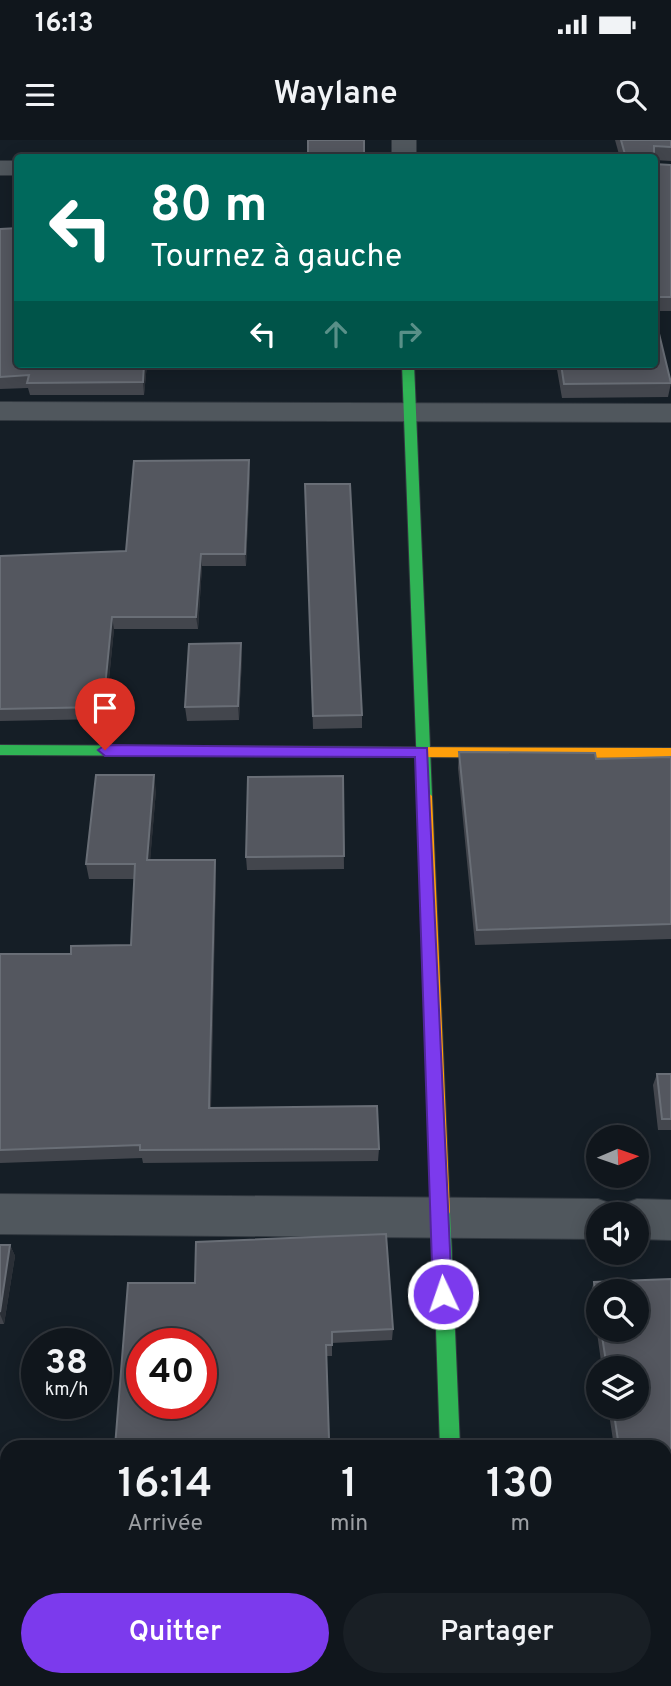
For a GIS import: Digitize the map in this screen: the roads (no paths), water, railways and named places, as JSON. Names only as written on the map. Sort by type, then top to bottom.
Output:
[{"type":"street","points":[[408,368],[450,1440]]},
{"type":"street","points":[[0,411],[671,413]]},
{"type":"street","points":[[0,750],[671,753]]},
{"type":"street","points":[[0,1214],[586,1219]]},
{"type":"street","points":[[649,1219],[671,1220]]}]
